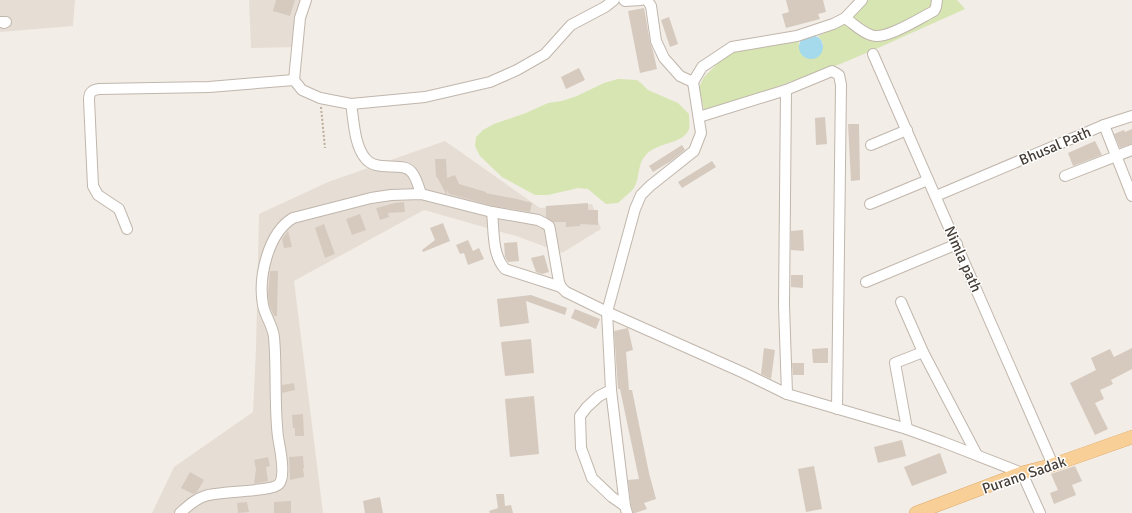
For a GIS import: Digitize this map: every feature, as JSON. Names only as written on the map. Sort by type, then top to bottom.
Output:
[{"type":"main road","name":"Purano Sadak","points":[[916,513],[1022,473],[1053,465],[1132,437]]},
{"type":"street","points":[[306,0],[300,18],[294,80],[302,90],[320,98],[352,104],[376,103],[425,97],[490,82],[517,70],[545,54],[570,25],[605,7],[614,0]]},
{"type":"street","points":[[624,0],[641,0]]},
{"type":"street","points":[[648,0],[651,6],[656,41],[664,58],[680,76],[693,82]]},
{"type":"street","points":[[626,510],[611,390],[607,312],[635,209],[641,195],[694,151],[701,132],[693,82],[702,67],[732,47],[797,36],[833,24],[844,18],[862,0]]},
{"type":"street","points":[[844,18],[867,34],[878,37],[902,28],[934,11],[937,0]]},
{"type":"street","name":"Nimla path","points":[[873,54],[1053,465]]},
{"type":"street","points":[[699,117],[786,90],[832,71],[839,75],[841,85],[837,409]]},
{"type":"street","points":[[127,229],[119,209],[98,195],[93,186],[89,100],[89,94],[91,92],[99,89],[209,87],[294,80]]},
{"type":"street","points":[[786,90],[784,305],[787,394]]},
{"type":"street","points":[[352,104],[358,143],[365,159],[373,166],[406,168],[412,173],[421,194]]},
{"type":"street","points":[[1104,125],[1132,116]]},
{"type":"street","name":"Bhusal Path","points":[[936,196],[1104,125],[1132,196]]},
{"type":"street","points":[[871,146],[907,130]]},
{"type":"street","points":[[1065,176],[1132,150]]},
{"type":"street","points":[[870,204],[928,180]]},
{"type":"street","points":[[180,513],[191,503],[205,496],[272,488],[279,485],[282,480],[283,472],[277,427],[274,334],[263,306],[261,287],[266,258],[281,229],[293,218],[364,200],[391,195],[421,194],[492,212],[538,220],[548,226],[561,287]]},
{"type":"street","points":[[492,212],[497,255],[500,263],[505,268],[561,287],[566,292],[607,312],[744,372],[787,394],[907,429],[1022,473],[1040,513]]},
{"type":"street","points":[[866,282],[957,244]]},
{"type":"street","points":[[901,302],[923,352],[977,455]]},
{"type":"street","points":[[907,429],[895,363],[923,352]]},
{"type":"street","points":[[611,390],[599,396],[587,406],[580,416],[580,448],[592,478],[626,510]]},
{"type":"path","points":[[320,98],[325,148]]},
{"type":"shaded area","points":[[0,0],[75,0],[73,26],[0,32]]},
{"type":"shaded area","points":[[249,0],[307,0],[296,47],[251,48]]},
{"type":"shaded area","points":[[445,141],[540,208],[592,204],[601,229],[562,253],[519,237],[424,210],[294,281],[323,513],[152,513],[174,467],[253,412],[259,214],[328,182]]},
{"type":"green space","points":[[865,0],[957,0],[965,9],[840,64],[742,100],[704,110],[699,87],[704,77],[723,58],[739,50],[800,40],[798,44],[823,47],[823,43],[818,36],[832,29]]},
{"type":"green space","points":[[618,79],[637,80],[648,90],[678,103],[689,114],[689,129],[681,138],[655,148],[645,156],[642,160],[634,188],[618,203],[606,204],[588,189],[578,188],[548,195],[535,195],[502,177],[480,156],[475,146],[476,137],[483,130],[494,124],[526,113],[548,103],[562,101],[577,96],[604,83]]},
{"type":"water","points":[[811,35],[820,38],[823,47],[820,56],[811,59],[802,56],[799,47],[802,38]]},
{"type":"building","points":[[276,0],[295,0],[290,16],[273,11]]},
{"type":"building","points":[[786,0],[823,0],[826,12],[818,14],[820,19],[786,28],[782,14],[789,12]]},
{"type":"building","points":[[644,8],[650,42],[657,69],[640,73],[628,11]]},
{"type":"building","points":[[669,17],[678,44],[670,47],[661,20]]},
{"type":"building","points":[[579,68],[585,80],[566,89],[561,77]]},
{"type":"building","points":[[825,117],[827,144],[816,145],[815,118]]},
{"type":"building","points":[[848,124],[859,124],[860,180],[851,181]]},
{"type":"building","points":[[1132,129],[1132,144],[1120,148],[1114,134]]},
{"type":"building","points":[[1095,141],[1102,155],[1073,166],[1068,153]]},
{"type":"building","points":[[682,145],[685,150],[653,172],[649,166]]},
{"type":"building","points":[[435,159],[446,159],[447,178],[455,175],[459,184],[486,193],[532,203],[530,212],[493,206],[449,194],[447,190],[446,194],[436,177]]},
{"type":"building","points":[[712,161],[716,167],[682,188],[678,182]]},
{"type":"building","points":[[404,202],[405,212],[388,213],[389,217],[380,220],[376,208]]},
{"type":"building","points":[[588,203],[588,210],[598,210],[598,225],[580,224],[580,226],[566,227],[566,222],[554,222],[546,217],[546,206]]},
{"type":"building","points":[[360,214],[366,230],[352,235],[346,219]]},
{"type":"building","points":[[443,223],[450,241],[423,252],[422,250],[435,240],[430,228]]},
{"type":"building","points":[[324,224],[335,254],[325,258],[315,228]]},
{"type":"building","points":[[803,230],[804,251],[791,250],[791,231]]},
{"type":"building","points":[[288,231],[292,247],[284,248],[282,239]]},
{"type":"building","points":[[468,240],[473,251],[479,248],[484,259],[468,265],[464,253],[460,254],[456,245]]},
{"type":"building","points":[[517,242],[519,261],[508,262],[505,257],[504,243]]},
{"type":"building","points":[[544,255],[549,272],[542,274],[536,272],[531,258]]},
{"type":"building","points":[[270,271],[278,271],[277,316],[274,316],[269,304],[268,294]]},
{"type":"building","points":[[791,275],[803,275],[803,288],[791,287]]},
{"type":"building","points":[[531,295],[567,308],[565,315],[526,301],[529,323],[500,327],[497,299]]},
{"type":"building","points":[[575,309],[600,319],[596,329],[571,318]]},
{"type":"building","points":[[628,328],[633,350],[626,352],[629,390],[632,390],[649,473],[656,499],[644,503],[647,509],[635,513],[633,513],[631,505],[628,480],[639,479],[620,389],[618,389],[614,331]]},
{"type":"building","points":[[531,339],[534,373],[505,376],[501,342]]},
{"type":"building","points":[[764,348],[775,350],[771,379],[761,374]]},
{"type":"building","points":[[828,348],[828,363],[813,363],[812,349]]},
{"type":"building","points":[[1132,348],[1132,369],[1111,380],[1113,384],[1100,390],[1104,399],[1095,403],[1108,429],[1095,435],[1070,383],[1096,370],[1091,358],[1110,349],[1114,357]]},
{"type":"building","points":[[792,363],[804,363],[804,375],[793,375]]},
{"type":"building","points":[[294,383],[295,390],[282,393],[282,385]]},
{"type":"building","points":[[534,396],[539,454],[510,457],[505,399]]},
{"type":"building","points":[[303,414],[304,436],[295,436],[292,415]]},
{"type":"building","points":[[902,440],[906,456],[878,463],[874,447]]},
{"type":"building","points":[[940,453],[947,473],[912,486],[904,467]]},
{"type":"building","points":[[303,456],[304,477],[290,480],[289,457]]},
{"type":"building","points":[[268,457],[270,466],[266,467],[268,481],[254,484],[256,469],[254,460]]},
{"type":"building","points":[[814,466],[822,509],[806,512],[798,469]]},
{"type":"building","points":[[1075,466],[1082,481],[1072,485],[1076,495],[1054,504],[1050,493],[1058,490],[1051,474]]},
{"type":"building","points":[[190,472],[204,480],[197,492],[193,494],[181,488]]},
{"type":"building","points":[[496,494],[504,494],[505,506],[511,505],[513,513],[490,513],[489,511],[498,508]]},
{"type":"building","points":[[380,497],[383,513],[365,513],[363,501]]},
{"type":"building","points":[[291,501],[291,513],[274,513],[274,502]]},
{"type":"building","points":[[247,502],[249,512],[238,513],[237,503]]}]
